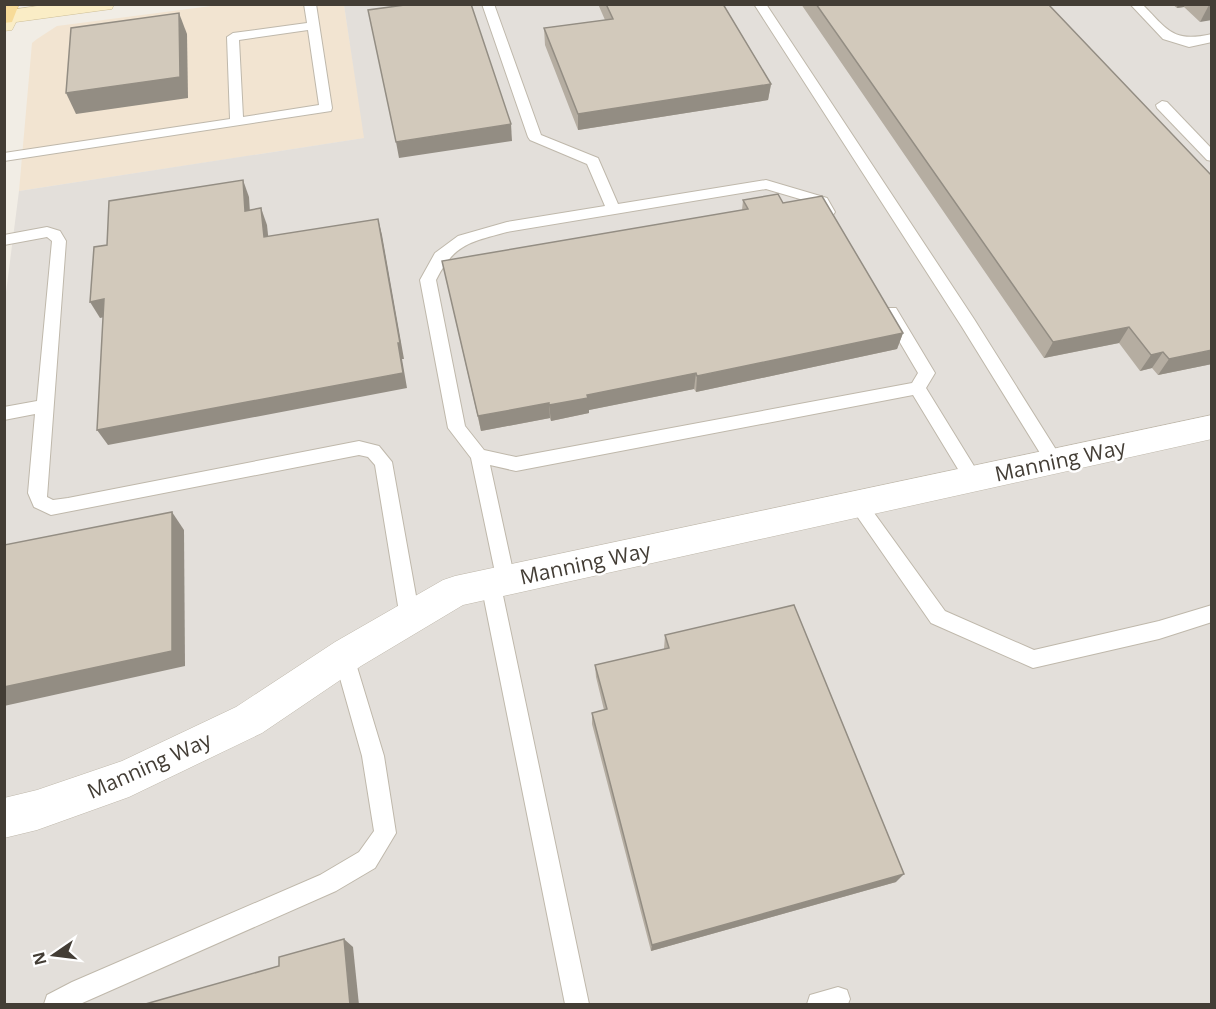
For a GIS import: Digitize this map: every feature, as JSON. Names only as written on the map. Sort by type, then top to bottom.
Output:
[{"type":"main road","points":[[6,16],[104,4]]},
{"type":"street","name":"Manning Way","points":[[4,818],[37,810],[129,778],[249,720],[344,657],[455,591],[1212,427]]},
{"type":"lane","points":[[4,157],[326,108],[310,4]]},
{"type":"lane","points":[[488,4],[536,137],[593,161],[613,209]]},
{"type":"lane","points":[[760,4],[968,323],[1054,461]]},
{"type":"lane","points":[[1135,4],[1167,36],[1189,43],[1212,38]]},
{"type":"lane","points":[[237,122],[233,37],[313,26]]},
{"type":"lane","points":[[1162,105],[1212,157]]},
{"type":"lane","points":[[577,1005],[498,582],[479,456],[457,428],[428,280],[440,257],[463,239],[507,227],[766,184],[822,201],[834,221]]},
{"type":"lane","points":[[4,240],[47,232],[55,234],[59,241],[38,493],[40,502],[51,508],[359,448],[373,451],[383,462],[410,618]]},
{"type":"lane","points":[[479,456],[516,464],[917,388],[927,373],[884,302]]},
{"type":"lane","points":[[917,388],[973,479]]},
{"type":"lane","points":[[4,414],[45,406]]},
{"type":"lane","points":[[858,504],[938,617],[1033,659],[1159,630],[1212,613]]},
{"type":"lane","points":[[56,1005],[81,991],[328,883],[366,860],[385,833],[373,756],[344,657]]},
{"type":"shaded area","points":[[219,5],[344,5],[365,138],[19,191],[32,43],[57,26]]},
{"type":"shaded area","points":[[344,5],[1211,5],[1211,1004],[5,1004],[4,308],[19,191],[364,138]]},
{"type":"building","points":[[412,4],[471,4],[511,124],[396,142],[368,10]]},
{"type":"building","points":[[606,4],[723,4],[771,84],[578,114],[544,28],[613,19]]},
{"type":"building","points":[[816,4],[1048,4],[1212,176],[1212,350],[1169,359],[1163,352],[1151,355],[1129,327],[1053,342]]},
{"type":"building","points":[[179,13],[180,77],[66,93],[71,28]]},
{"type":"building","points":[[243,180],[245,211],[261,208],[264,237],[378,219],[400,343],[398,343],[403,373],[97,430],[104,299],[90,302],[94,247],[107,245],[109,201]]},
{"type":"building","points":[[778,194],[783,203],[822,196],[903,333],[697,376],[696,373],[587,395],[588,398],[478,416],[442,261],[748,209],[743,200]]},
{"type":"building","points":[[172,512],[172,651],[4,687],[4,545]]},
{"type":"building","points":[[794,605],[904,874],[652,945],[592,713],[607,709],[595,665],[669,648],[665,635]]},
{"type":"building","points":[[344,939],[350,1005],[142,1005],[279,966],[279,957]]}]
